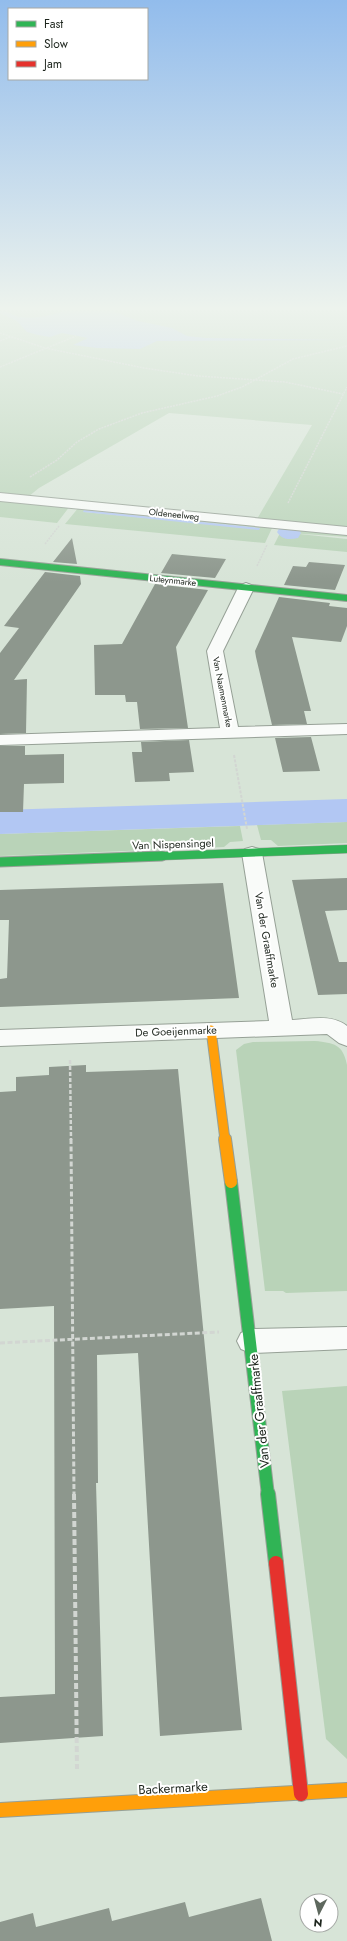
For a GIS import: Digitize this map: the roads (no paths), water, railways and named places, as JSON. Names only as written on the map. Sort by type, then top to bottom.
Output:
[{"type":"street","name":"Oldeneelweg","points":[[0,497],[347,531]]},
{"type":"street","name":"Luteynmarke","points":[[0,562],[347,598]]},
{"type":"street","name":"Van Naamenmarke","points":[[230,733],[214,651],[246,588]]},
{"type":"street","points":[[0,740],[347,729]]},
{"type":"street","name":"Van Nispensingel","points":[[0,862],[250,844],[347,849]]},
{"type":"street","name":"Van der Graaffmarke","points":[[250,844],[282,1027]]},
{"type":"street","name":"De Goeijenmarke","points":[[0,1038],[332,1026],[347,1038]]},
{"type":"street","name":"Van der Graaffmarke","points":[[211,1030],[251,1336],[301,1794]]},
{"type":"street","points":[[251,1336],[347,1338]]},
{"type":"street","name":"Backermarke","points":[[0,1810],[301,1794],[347,1790]]},
{"type":"water","points":[[84,510],[260,528],[259,530],[83,512]]},
{"type":"water","points":[[347,799],[347,822],[0,834],[0,810]]}]
